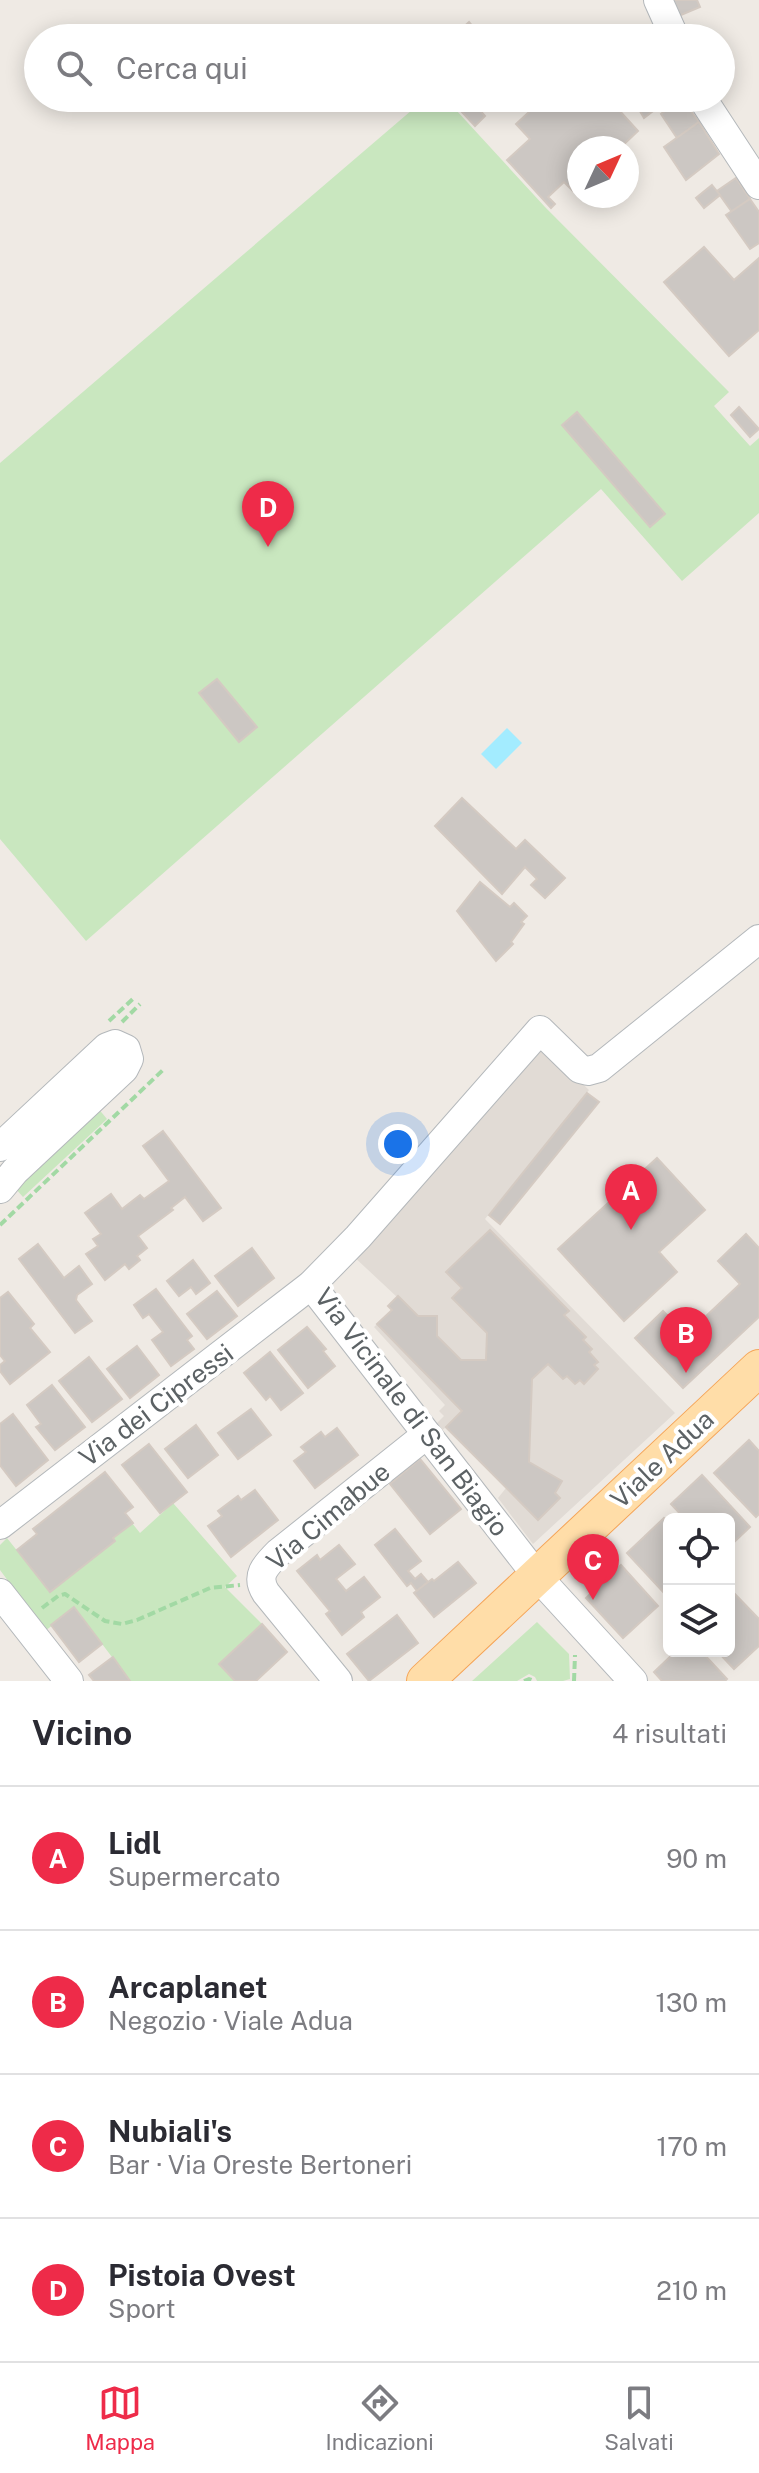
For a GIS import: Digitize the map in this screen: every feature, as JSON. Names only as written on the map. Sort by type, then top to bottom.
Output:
[{"type":"main road","name":"Viale Adua","points":[[425,1681],[759,1368]]},
{"type":"street","points":[[658,0],[669,24]]},
{"type":"street","points":[[711,112],[759,185]]},
{"type":"street","name":"Via Vicinale di San Biagio","points":[[633,1681],[537,1576],[311,1285],[358,1237],[540,1030],[580,1069],[588,1071],[599,1068],[759,939]]},
{"type":"street","points":[[0,1147],[107,1047],[115,1044],[126,1049],[129,1059],[124,1069],[0,1189]]},
{"type":"street","points":[[27,1120],[48,1141]]},
{"type":"street","name":"Via dei Cipressi","points":[[0,1525],[311,1285]]},
{"type":"street","name":"Via Cimabue","points":[[338,1681],[263,1588],[260,1576],[278,1553],[426,1435]]},
{"type":"street","points":[[0,1593],[69,1681]]},
{"type":"path","points":[[0,1225],[164,1069]]},
{"type":"path","points":[[24,1623],[50,1600],[65,1594],[105,1621],[122,1624],[210,1588],[240,1585],[263,1588]]},
{"type":"path","points":[[573,1680],[575,1655]]},
{"type":"path","points":[[524,1681],[534,1681]]},
{"type":"shaded area","points":[[535,1048],[548,1051],[589,1090],[485,1219],[675,1413],[533,1544],[498,1498],[506,1488],[445,1428],[441,1431],[435,1425],[444,1416],[439,1411],[445,1405],[374,1327],[392,1310],[388,1306],[397,1297],[351,1254]]},
{"type":"green space","points":[[410,112],[458,112],[545,207],[729,392],[714,406],[750,446],[759,438],[759,513],[682,581],[601,489],[86,941],[0,839],[0,463]]},
{"type":"green space","points":[[97,1107],[107,1119],[23,1197],[16,1189]]},
{"type":"green space","points":[[173,1503],[237,1576],[225,1587],[262,1624],[219,1664],[235,1681],[130,1681],[75,1608],[45,1631],[0,1570],[0,1545],[7,1538],[50,1592],[115,1541],[113,1538],[132,1523],[140,1533]]},
{"type":"green space","points":[[537,1622],[569,1654],[570,1679],[537,1681],[529,1674],[517,1681],[472,1681]]},
{"type":"water","points":[[507,728],[522,743],[496,769],[481,754]]},
{"type":"building","points":[[666,0],[697,0],[700,7],[674,18]]},
{"type":"building","points":[[462,112],[481,112],[485,116],[475,126]]},
{"type":"building","points":[[529,112],[621,112],[638,131],[633,136],[567,136],[567,185],[564,182],[548,197],[555,204],[551,208],[507,160],[530,139],[516,124]]},
{"type":"building","points":[[692,112],[699,122],[677,138],[661,114]]},
{"type":"building","points":[[699,122],[719,154],[686,180],[664,147]]},
{"type":"building","points":[[736,178],[750,199],[732,212],[717,191]]},
{"type":"building","points":[[712,185],[720,195],[704,208],[696,198]]},
{"type":"building","points":[[750,199],[759,212],[759,243],[750,249],[726,215]]},
{"type":"building","points":[[704,247],[734,280],[759,258],[759,330],[729,356],[664,282]]},
{"type":"building","points":[[739,407],[759,429],[750,437],[731,415]]},
{"type":"building","points":[[577,412],[665,514],[650,527],[562,425]]},
{"type":"building","points":[[217,679],[257,727],[239,742],[199,693]]},
{"type":"building","points":[[462,798],[516,849],[525,840],[565,878],[545,898],[531,885],[537,879],[525,867],[502,894],[435,826]]},
{"type":"building","points":[[480,882],[510,907],[514,903],[527,916],[511,942],[513,944],[496,961],[457,911]]},
{"type":"building","points":[[587,1093],[599,1102],[500,1224],[489,1215]]},
{"type":"building","points":[[163,1131],[221,1208],[203,1221],[185,1197],[138,1236],[147,1248],[137,1256],[140,1260],[129,1269],[125,1264],[105,1280],[86,1254],[98,1246],[93,1239],[101,1234],[85,1213],[111,1194],[122,1209],[140,1195],[144,1199],[169,1181],[143,1146]]},
{"type":"building","points":[[657,1158],[705,1210],[659,1252],[677,1272],[624,1321],[558,1249]]},
{"type":"building","points":[[490,1230],[569,1311],[564,1315],[586,1337],[583,1340],[598,1362],[594,1365],[598,1369],[584,1384],[580,1380],[575,1384],[567,1376],[563,1379],[548,1364],[532,1379],[529,1462],[562,1481],[555,1493],[560,1498],[538,1520],[446,1427],[462,1411],[377,1324],[392,1310],[388,1306],[398,1296],[418,1316],[437,1316],[437,1336],[461,1360],[486,1360],[487,1333],[452,1298],[462,1288],[446,1272]]},
{"type":"building","points":[[746,1234],[759,1248],[759,1317],[683,1388],[635,1338],[663,1311],[686,1335],[740,1284],[718,1261]]},
{"type":"building","points":[[38,1244],[64,1278],[79,1266],[92,1284],[77,1295],[76,1300],[92,1321],[75,1333],[19,1259]]},
{"type":"building","points":[[252,1248],[274,1278],[238,1306],[215,1276]]},
{"type":"building","points":[[193,1260],[210,1283],[196,1294],[191,1287],[179,1296],[167,1281]]},
{"type":"building","points":[[156,1289],[192,1336],[187,1340],[194,1349],[171,1366],[152,1340],[163,1332],[149,1314],[143,1318],[134,1305]]},
{"type":"building","points":[[217,1291],[237,1316],[207,1339],[187,1314]]},
{"type":"building","points":[[8,1292],[34,1324],[30,1328],[50,1352],[10,1384],[0,1371],[0,1365],[5,1361],[0,1355],[0,1298]]},
{"type":"building","points":[[307,1327],[326,1349],[323,1351],[335,1366],[308,1388],[278,1350]]},
{"type":"building","points":[[137,1346],[159,1375],[130,1398],[107,1369]]},
{"type":"building","points":[[270,1352],[303,1393],[281,1410],[270,1396],[266,1400],[244,1373]]},
{"type":"building","points":[[89,1357],[122,1399],[92,1422],[59,1381]]},
{"type":"building","points":[[52,1385],[85,1427],[55,1450],[36,1427],[41,1424],[27,1405]]},
{"type":"building","points":[[251,1409],[271,1435],[238,1459],[218,1433]]},
{"type":"building","points":[[13,1414],[48,1460],[16,1486],[0,1465],[0,1424]]},
{"type":"building","points":[[196,1425],[218,1455],[188,1478],[165,1449]]},
{"type":"building","points":[[337,1428],[358,1455],[315,1488],[294,1461],[306,1452],[301,1447],[321,1432],[325,1437]]},
{"type":"building","points":[[749,1440],[759,1451],[759,1514],[756,1517],[714,1473]]},
{"type":"building","points":[[149,1444],[187,1492],[160,1513],[122,1465]]},
{"type":"building","points":[[420,1459],[461,1509],[430,1534],[390,1484]]},
{"type":"building","points":[[105,1472],[133,1507],[125,1513],[133,1523],[50,1592],[17,1550],[37,1534],[33,1529]]},
{"type":"building","points":[[702,1475],[750,1527],[735,1541],[735,1513],[679,1513],[671,1504]]},
{"type":"building","points":[[255,1490],[278,1520],[231,1557],[208,1526],[222,1516],[218,1511],[238,1496],[241,1500]]},
{"type":"building","points":[[663,1519],[663,1592],[627,1553]]},
{"type":"building","points":[[395,1529],[421,1561],[408,1571],[415,1579],[421,1574],[428,1582],[417,1591],[411,1583],[407,1586],[375,1545]]},
{"type":"building","points":[[339,1545],[355,1564],[336,1579],[346,1591],[364,1577],[380,1597],[361,1612],[364,1617],[342,1635],[326,1614],[330,1611],[297,1571],[317,1555],[320,1560]]},
{"type":"building","points":[[458,1562],[476,1583],[434,1617],[414,1593]]},
{"type":"building","points":[[621,1565],[658,1606],[623,1638],[586,1598]]},
{"type":"building","points":[[735,1594],[759,1619],[759,1646],[734,1669],[723,1657],[735,1657]]},
{"type":"building","points":[[74,1607],[102,1644],[79,1662],[51,1625]]},
{"type":"building","points":[[397,1615],[418,1643],[369,1681],[347,1654]]},
{"type":"building","points":[[262,1624],[287,1652],[256,1681],[235,1681],[219,1664]]},
{"type":"building","points":[[113,1657],[130,1681],[94,1681],[89,1675]]},
{"type":"building","points":[[670,1657],[707,1657],[727,1679],[662,1681],[654,1672]]},
{"type":"place","name":"Pistoia Ovest","points":[[268,547]]},
{"type":"place","name":"Lidl","points":[[631,1230]]},
{"type":"place","name":"Arcaplanet","points":[[686,1373]]},
{"type":"place","name":"Nubiali's","points":[[593,1600]]}]
